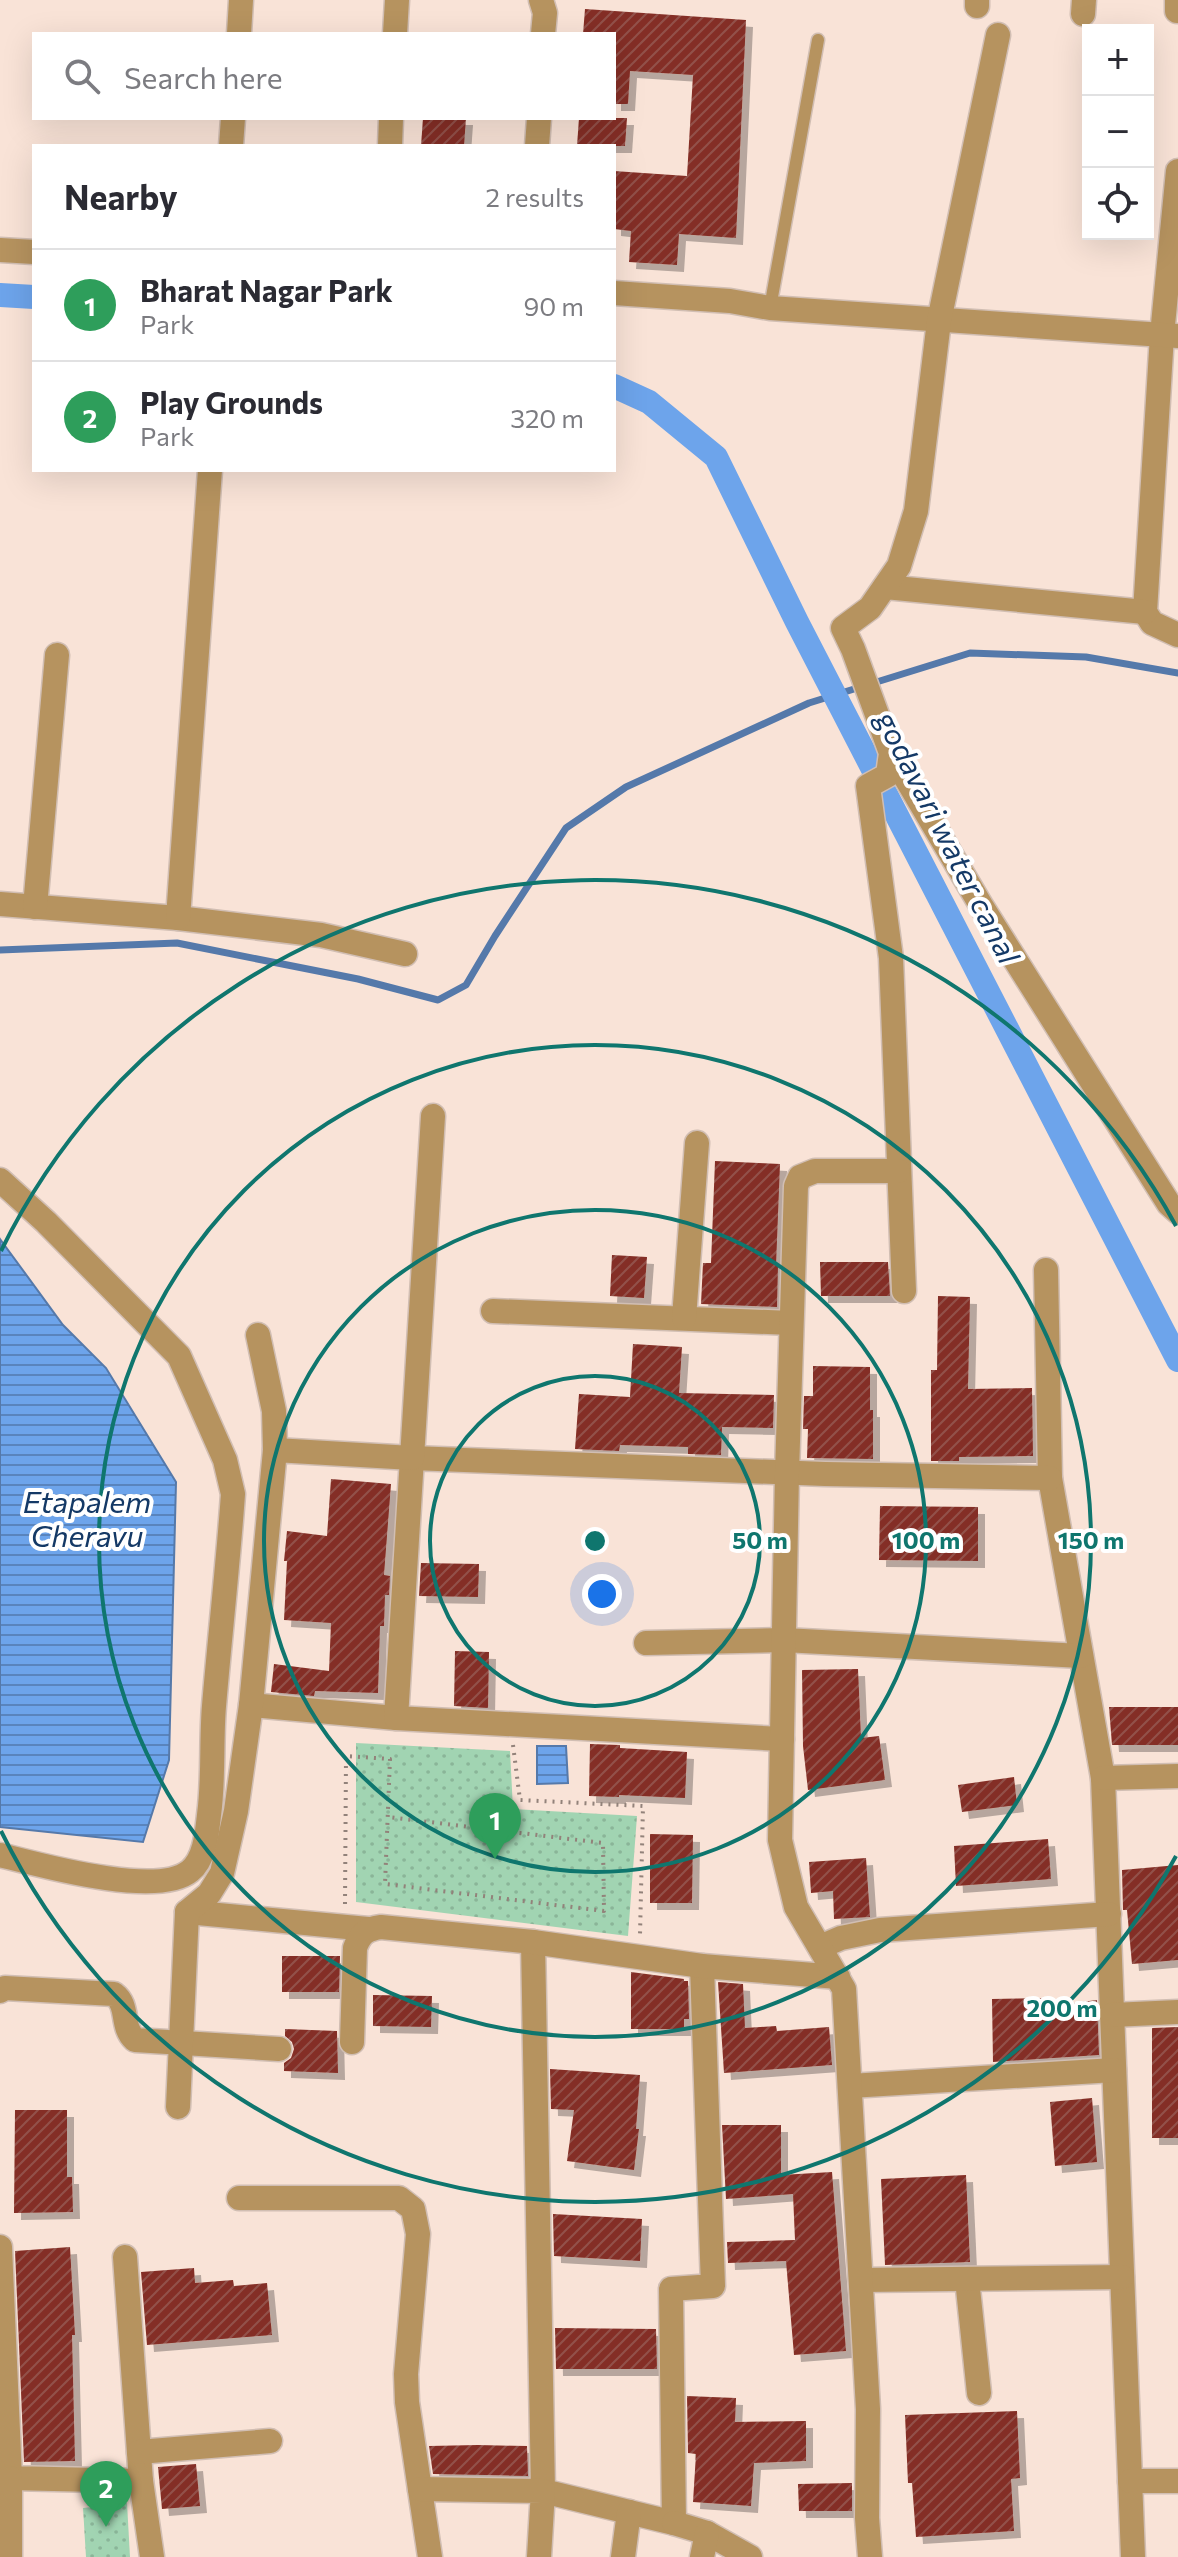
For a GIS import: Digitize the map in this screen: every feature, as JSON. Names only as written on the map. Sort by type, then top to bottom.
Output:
[{"type":"street","points":[[239,32],[241,0]]},
{"type":"street","points":[[395,32],[397,0]]},
{"type":"street","points":[[541,0],[545,13],[543,32]]},
{"type":"street","points":[[904,1291],[882,771],[853,649],[843,628],[870,608],[899,566],[916,511],[939,321],[998,35]]},
{"type":"street","points":[[231,144],[233,120]]},
{"type":"street","points":[[390,144],[391,120]]},
{"type":"street","points":[[537,144],[539,120]]},
{"type":"street","points":[[1178,171],[1170,336],[1145,612],[1152,623],[1178,635]]},
{"type":"street","points":[[0,250],[32,252]]},
{"type":"street","points":[[616,293],[939,321],[1170,336]]},
{"type":"street","points":[[178,918],[210,472]]},
{"type":"street","points":[[885,587],[1145,612]]},
{"type":"street","points":[[35,907],[57,655]]},
{"type":"street","points":[[882,771],[982,907],[1169,1204],[1178,1212]]},
{"type":"street","points":[[0,904],[178,918],[321,935],[405,954]]},
{"type":"street","points":[[396,1718],[433,1116]]},
{"type":"street","points":[[684,1318],[697,1143]]},
{"type":"street","points":[[870,2557],[867,2518],[868,2409],[844,1989],[796,1907],[780,1840],[787,1473],[796,1186],[800,1177],[815,1171],[898,1171]]},
{"type":"street","points":[[0,1180],[179,1356],[225,1460],[233,1494],[214,1706],[210,1813],[202,1853],[192,1870],[177,1878],[127,1880],[67,1871],[0,1855]]},
{"type":"street","points":[[1046,1270],[1050,1478],[1103,1778],[1133,2557]]},
{"type":"street","points":[[493,1311],[791,1323]]},
{"type":"street","points":[[178,2107],[187,1912],[209,1894],[222,1873],[236,1811],[251,1705],[275,1450],[274,1411],[258,1335]]},
{"type":"street","points":[[275,1450],[787,1473],[1050,1478]]},
{"type":"street","points":[[646,1643],[784,1640],[1081,1656]]},
{"type":"street","points":[[251,1705],[396,1718],[782,1739]]},
{"type":"street","points":[[1103,1778],[1178,1776]]},
{"type":"street","points":[[187,1912],[362,1919],[381,1927],[533,1942],[702,1966],[838,1977]]},
{"type":"street","points":[[820,1947],[841,1938],[869,1932],[1109,1914]]},
{"type":"street","points":[[352,2042],[355,1948],[362,1919]]},
{"type":"street","points":[[533,1942],[543,2491],[539,2557]]},
{"type":"street","points":[[674,2523],[671,2289],[713,2286],[702,1966]]},
{"type":"street","points":[[0,1991],[5,1988],[114,1994],[123,2003],[127,2029],[135,2040],[279,2049]]},
{"type":"street","points":[[1112,2015],[1178,2012]]},
{"type":"street","points":[[850,2086],[1114,2070]]},
{"type":"street","points":[[239,2198],[399,2198],[413,2209],[418,2234],[406,2374],[407,2402],[430,2557]]},
{"type":"street","points":[[0,2247],[2,2393],[10,2557]]},
{"type":"street","points":[[125,2257],[141,2481],[152,2557]]},
{"type":"street","points":[[861,2280],[1122,2277]]},
{"type":"street","points":[[967,2279],[979,2393]]},
{"type":"street","points":[[139,2452],[270,2441]]},
{"type":"street","points":[[5,2478],[141,2481]]},
{"type":"street","points":[[1130,2481],[1178,2481]]},
{"type":"street","points":[[420,2489],[543,2491],[674,2523],[704,2545],[750,2557]]},
{"type":"street","points":[[623,2557],[629,2512]]},
{"type":"lane","points":[[751,305],[818,40]]},
{"type":"path","points":[[513,1741],[520,1800],[643,1806],[639,1957]]},
{"type":"path","points":[[362,1919],[345,1907],[346,1756],[390,1759],[385,1884],[604,1911],[603,1843],[388,1817]]},
{"type":"green space","points":[[356,1743],[510,1751],[513,1809],[637,1816],[628,1936],[356,1902]]},
{"type":"green space","points":[[127,2503],[130,2557],[86,2557],[83,2508]]},
{"type":"water","name":"Etapalem Cheravu","points":[[0,1239],[63,1325],[106,1368],[176,1482],[169,1760],[143,1842],[0,1827]]},
{"type":"water","points":[[537,1746],[566,1746],[568,1783],[537,1784]]},
{"type":"building","points":[[585,9],[746,20],[736,238],[679,234],[677,265],[629,262],[631,231],[616,229],[616,171],[687,176],[693,75],[630,71],[628,104],[616,104],[616,32],[583,32]]},
{"type":"building","points":[[627,118],[625,146],[577,144],[579,120]]},
{"type":"building","points":[[423,120],[466,120],[464,144],[421,144]]},
{"type":"building","points":[[715,1161],[780,1164],[777,1307],[701,1304],[703,1263],[711,1263]]},
{"type":"building","points":[[612,1255],[647,1257],[644,1298],[610,1296]]},
{"type":"building","points":[[820,1262],[888,1262],[890,1296],[821,1296]]},
{"type":"building","points":[[938,1296],[970,1297],[968,1389],[1032,1388],[1033,1456],[959,1457],[959,1461],[931,1461],[931,1370],[937,1370]]},
{"type":"building","points":[[633,1344],[682,1347],[679,1393],[774,1395],[773,1428],[722,1427],[721,1455],[688,1454],[688,1447],[620,1445],[619,1451],[575,1449],[579,1394],[630,1397]]},
{"type":"building","points":[[813,1366],[870,1367],[873,1459],[807,1458],[808,1429],[803,1429],[804,1396],[813,1396]]},
{"type":"building","points":[[331,1479],[391,1484],[384,1575],[390,1576],[389,1595],[385,1595],[384,1626],[380,1626],[378,1693],[315,1691],[314,1696],[271,1692],[274,1664],[329,1671],[331,1623],[284,1620],[287,1561],[284,1561],[287,1531],[327,1536]]},
{"type":"building","points":[[880,1506],[978,1507],[978,1561],[879,1560]]},
{"type":"building","points":[[421,1563],[479,1564],[478,1597],[419,1596]]},
{"type":"building","points":[[455,1651],[489,1652],[488,1708],[454,1706]]},
{"type":"building","points":[[858,1669],[861,1738],[879,1736],[885,1780],[808,1790],[803,1746],[802,1670]]},
{"type":"building","points":[[1109,1707],[1178,1707],[1178,1745],[1112,1745]]},
{"type":"building","points":[[590,1744],[687,1752],[685,1798],[589,1796]]},
{"type":"building","points":[[1014,1777],[1017,1805],[962,1812],[958,1785]]},
{"type":"building","points":[[650,1834],[693,1835],[692,1903],[650,1903]]},
{"type":"building","points":[[1048,1839],[1051,1879],[956,1886],[954,1846]]},
{"type":"building","points":[[866,1858],[870,1917],[834,1919],[833,1891],[811,1893],[809,1862]]},
{"type":"building","points":[[1178,1865],[1178,1960],[1132,1964],[1127,1910],[1123,1910],[1122,1870]]},
{"type":"building","points":[[282,1956],[340,1956],[339,1992],[282,1992]]},
{"type":"building","points":[[631,1972],[688,1981],[689,2019],[684,2019],[684,2029],[631,2029]]},
{"type":"building","points":[[718,1982],[743,1984],[745,2028],[776,2026],[777,2031],[829,2027],[832,2065],[724,2073]]},
{"type":"building","points":[[373,1995],[432,1996],[431,2027],[373,2026]]},
{"type":"building","points":[[1042,1998],[1042,2007],[1097,2000],[1099,2055],[993,2062],[992,1999]]},
{"type":"building","points":[[1178,2027],[1178,2138],[1152,2138],[1152,2028]]},
{"type":"building","points":[[285,2029],[337,2031],[338,2073],[284,2071],[284,2063],[291,2058],[294,2049],[285,2036]]},
{"type":"building","points":[[550,2069],[640,2075],[636,2129],[639,2129],[634,2170],[567,2161],[574,2110],[551,2109]]},
{"type":"building","points":[[1092,2098],[1097,2162],[1055,2166],[1050,2102]]},
{"type":"building","points":[[15,2110],[67,2110],[67,2177],[72,2177],[73,2212],[14,2213]]},
{"type":"building","points":[[722,2125],[781,2125],[781,2175],[832,2172],[846,2351],[794,2355],[786,2261],[728,2263],[727,2242],[795,2240],[793,2194],[726,2199]]},
{"type":"building","points":[[966,2175],[970,2262],[885,2265],[881,2179]]},
{"type":"building","points":[[553,2214],[642,2219],[640,2261],[554,2256]]},
{"type":"building","points":[[70,2247],[75,2335],[72,2335],[75,2461],[24,2462],[15,2251]]},
{"type":"building","points":[[194,2268],[195,2283],[233,2280],[234,2286],[267,2283],[272,2335],[147,2345],[141,2272]]},
{"type":"building","points":[[555,2328],[656,2329],[657,2369],[556,2369]]},
{"type":"building","points":[[687,2396],[736,2398],[735,2422],[806,2421],[806,2461],[754,2463],[751,2506],[693,2502],[696,2454],[688,2453]]},
{"type":"building","points":[[1017,2411],[1020,2478],[1011,2479],[1014,2531],[916,2537],[912,2483],[908,2483],[905,2415]]},
{"type":"building","points":[[429,2446],[527,2446],[528,2476],[433,2474]]},
{"type":"building","points":[[196,2464],[200,2506],[162,2509],[158,2467]]},
{"type":"building","points":[[852,2483],[852,2511],[799,2511],[798,2484]]},
{"type":"waterway","points":[[0,295],[32,297]]},
{"type":"waterway","name":"godavari water canal","points":[[616,387],[649,402],[716,457],[797,622],[1178,1360]]},
{"type":"waterway","points":[[0,950],[177,943],[358,979],[438,1000],[466,985],[566,828],[626,787],[809,703],[970,653],[1086,657],[1178,673]]},
{"type":"place","name":"Bharat Nagar Park","points":[[495,1859]]},
{"type":"place","name":"Play Grounds","points":[[106,2527]]}]
